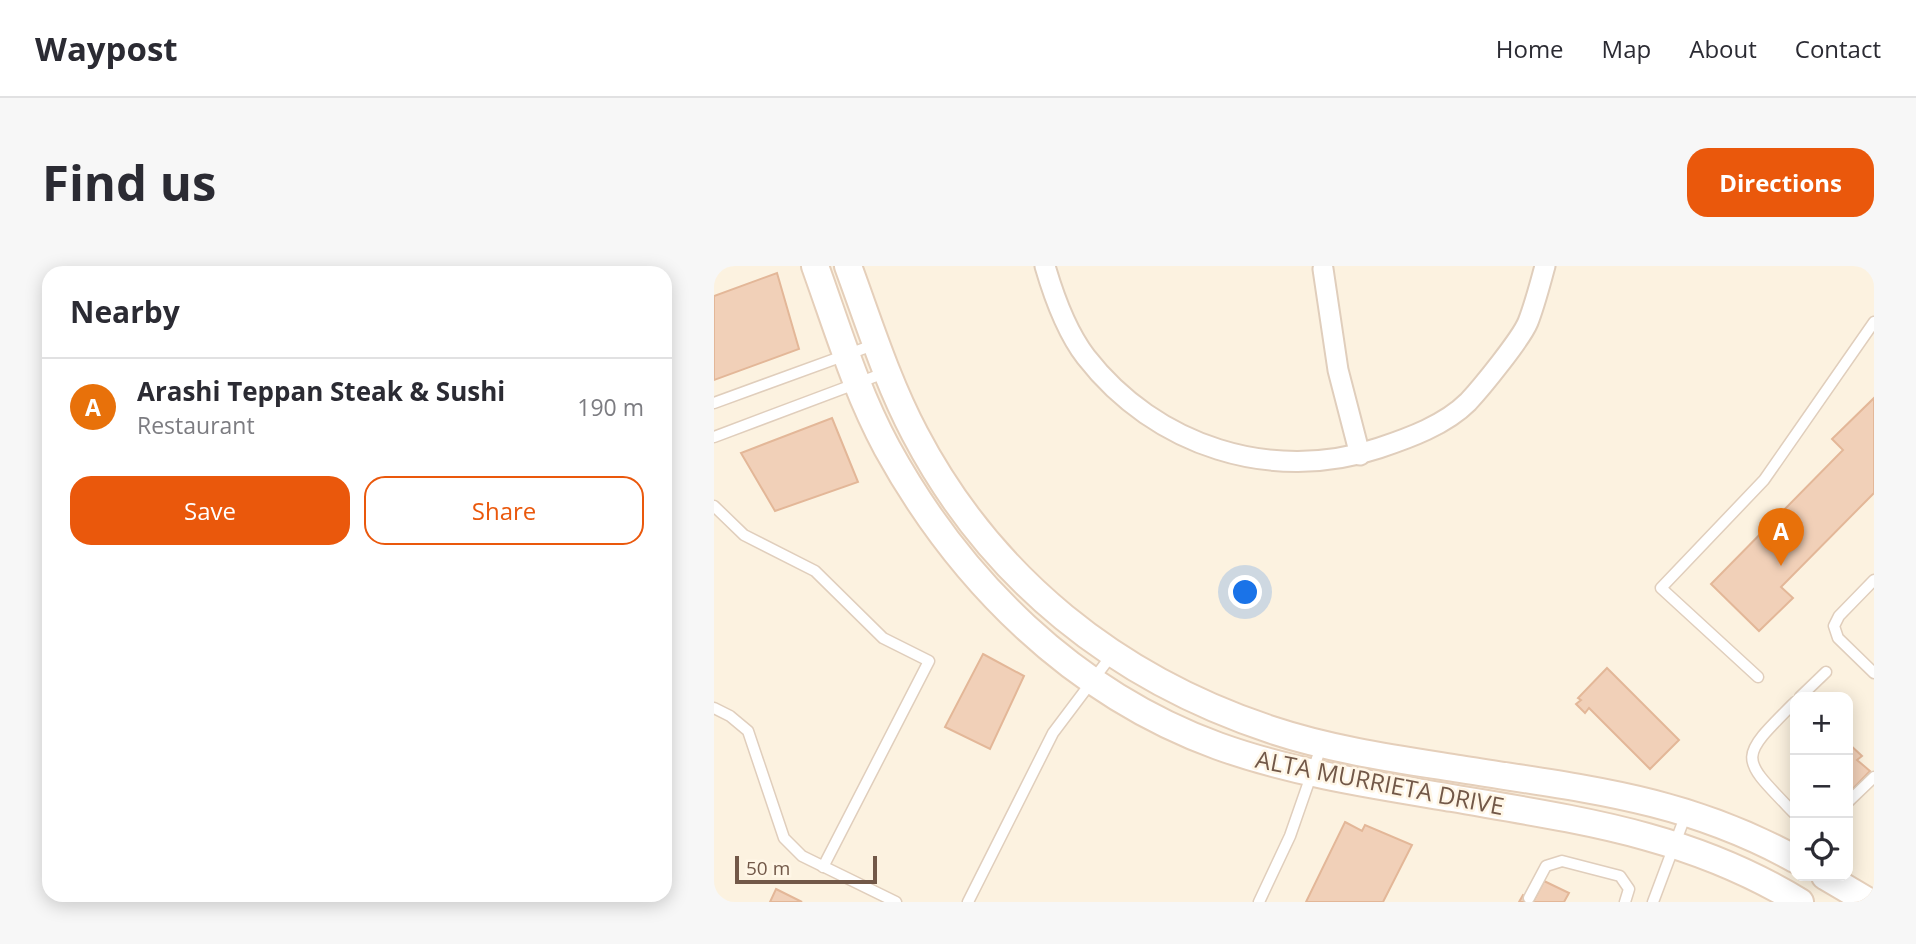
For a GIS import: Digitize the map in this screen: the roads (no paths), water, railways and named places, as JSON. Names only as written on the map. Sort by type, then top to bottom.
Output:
[{"type":"street","name":"ALTA MURRIETA DRIVE","points":[[815,266],[858,383],[887,447],[925,512],[953,550],[1033,635],[1094,682],[1150,715],[1216,745],[1312,773],[1569,818],[1674,842],[1737,868],[1800,902]]},
{"type":"street","name":"ALTA MURRIETA DRIVE","points":[[848,266],[887,372],[929,459],[994,552],[1048,607],[1111,655],[1204,704],[1270,729],[1322,743],[1611,792],[1688,811],[1746,833],[1790,856]]},
{"type":"street","points":[[1045,266],[1064,320],[1086,357],[1140,412],[1198,445],[1248,458],[1293,462],[1360,455],[1416,436],[1466,403],[1527,324],[1545,266]]},
{"type":"street","points":[[1323,269],[1338,370],[1360,455]]},
{"type":"street","points":[[1833,881],[1869,902]]},
{"type":"lane","points":[[1758,677],[1661,588],[1764,480],[1874,322]]},
{"type":"lane","points":[[714,403],[876,344]]},
{"type":"lane","points":[[714,437],[887,372]]},
{"type":"lane","points":[[714,506],[744,535],[815,571],[883,638],[929,661],[823,867]]},
{"type":"lane","points":[[1874,580],[1839,615],[1834,626],[1838,638],[1874,673]]},
{"type":"lane","points":[[968,902],[1053,733],[1094,682],[1111,655]]},
{"type":"lane","points":[[1805,692],[1826,672]]},
{"type":"lane","points":[[1790,707],[1759,738],[1752,755],[1756,774],[1790,809]]},
{"type":"lane","points":[[714,708],[730,716],[748,731],[784,838],[802,856],[896,902]]},
{"type":"lane","points":[[1259,902],[1290,836],[1322,743]]},
{"type":"lane","points":[[1853,797],[1874,776]]},
{"type":"lane","points":[[1653,902],[1688,811]]},
{"type":"lane","points":[[1529,898],[1546,866],[1562,861],[1620,876],[1629,889],[1625,902]]},
{"type":"place","name":"Arashi Teppan Steak & Sushi","points":[[1781,566]]}]
